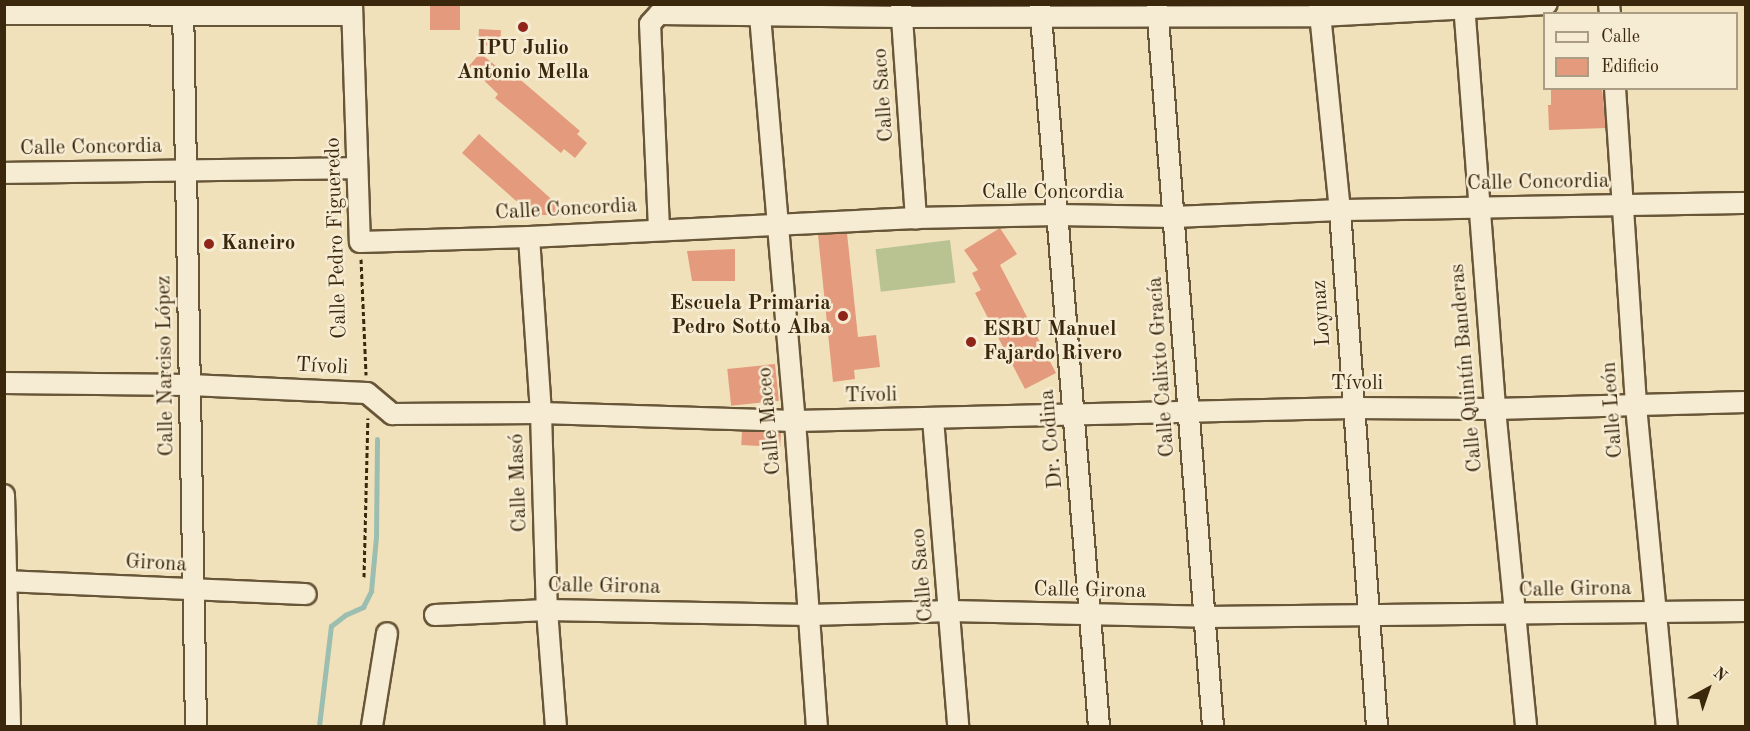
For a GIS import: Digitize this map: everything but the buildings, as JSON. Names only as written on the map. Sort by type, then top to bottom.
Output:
[{"type":"street","points":[[659,229],[650,24],[659,14],[759,10],[1319,10],[1547,4]]},
{"type":"street","name":"Calle Quintín Banderas","points":[[1464,6],[1494,409],[1526,726]]},
{"type":"street","points":[[4,14],[184,9],[352,10]]},
{"type":"street","name":"Calle Narciso López","points":[[184,9],[196,726]]},
{"type":"street","name":"Calle Pedro Figueredo","points":[[352,10],[360,242]]},
{"type":"street","name":"Calle Maceo","points":[[759,10],[795,421],[817,726]]},
{"type":"street","name":"Dr. Codina","points":[[1041,10],[1099,726]]},
{"type":"street","name":"Loynaz","points":[[1319,10],[1340,210],[1352,408],[1377,726]]},
{"type":"street","name":"Calle Saco","points":[[902,11],[916,219]]},
{"type":"street","name":"Calle Calixto Gracía","points":[[1158,11],[1213,726]]},
{"type":"street","name":"Calle León","points":[[1615,90],[1636,406],[1667,726]]},
{"type":"street","name":"Calle Concordia","points":[[4,173],[357,168]]},
{"type":"street","name":"Calle Concordia","points":[[360,242],[529,237],[778,223],[1058,215],[1174,217],[1340,210],[1746,203]]},
{"type":"street","name":"Calle Masó","points":[[529,237],[540,413],[547,610],[556,726]]},
{"type":"street","name":"Tívoli","points":[[4,383],[190,385],[367,393],[392,414],[540,413],[795,421],[1189,411],[1352,408],[1494,409],[1746,402]]},
{"type":"street","name":"Calle Saco","points":[[933,419],[958,726]]},
{"type":"street","points":[[4,495],[10,726]]},
{"type":"street","name":"Girona","points":[[6,581],[306,594]]},
{"type":"street","name":"Calle Girona","points":[[435,615],[547,610],[809,615],[950,611],[1206,617],[1746,611]]},
{"type":"street","points":[[372,726],[387,633]]},
{"type":"path","name":"Calle Pedro Figueredo","points":[[360,242],[369,436],[364,577]]},
{"type":"green space","points":[[950,240],[955,283],[881,292],[876,249]]},
{"type":"waterway","points":[[319,726],[331,626],[345,615],[363,607],[371,591],[376,537],[377,439]]},
{"type":"place","name":"IPU Julio Antonio Mella","points":[[523,27]]},
{"type":"place","name":"Kaneiro","points":[[209,244]]},
{"type":"place","name":"Escuela Primaria Pedro Sotto Alba","points":[[843,316]]},
{"type":"place","name":"ESBU Manuel Fajardo Rivero","points":[[971,342]]}]
